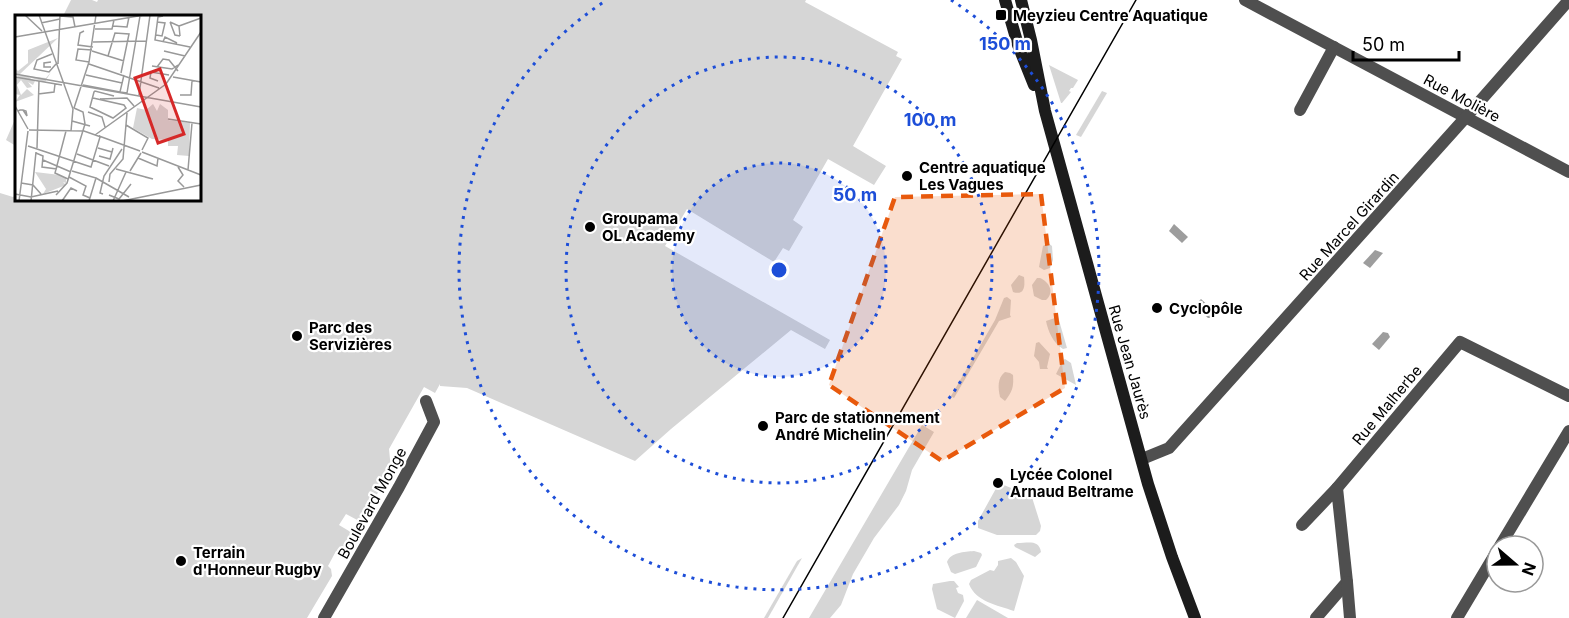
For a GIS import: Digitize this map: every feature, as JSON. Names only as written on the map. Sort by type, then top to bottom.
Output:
[{"type":"main road","name":"Rue Jean Jaurès","points":[[1005,0],[1018,45],[1045,111]]},
{"type":"main road","name":"Rue Jean Jaurès","points":[[1021,0],[1045,111],[1142,459],[1169,547],[1195,618]]},
{"type":"street","name":"Rue Molière","points":[[1245,0],[1569,172]]},
{"type":"street","name":"Rue Marcel Girardin","points":[[1142,459],[1169,448],[1569,0]]},
{"type":"street","points":[[1300,110],[1334,47]]},
{"type":"street","name":"Rue Malherbe","points":[[1302,525],[1337,488],[1460,342],[1569,396]]},
{"type":"street","name":"Boulevard Monge","points":[[324,618],[434,422],[426,401]]},
{"type":"street","points":[[1507,534],[1569,431]]},
{"type":"street","points":[[1337,488],[1350,618]]},
{"type":"street","points":[[1457,618],[1485,571]]},
{"type":"street","points":[[1316,618],[1347,582]]},
{"type":"highlighted area","points":[[1041,194],[1065,388],[942,461],[829,385],[895,197]]},
{"type":"shaded area","name":"Parc des Servizières","points":[[71,0],[97,2],[98,0],[806,0],[805,2],[898,52],[896,56],[902,59],[853,146],[886,166],[874,185],[828,159],[793,220],[803,227],[789,251],[783,248],[774,262],[687,209],[665,246],[830,340],[825,349],[791,330],[635,461],[467,388],[440,386],[440,384],[435,393],[424,387],[389,449],[391,470],[361,522],[346,514],[339,525],[354,534],[343,551],[336,551],[328,566],[332,576],[307,618],[0,618],[0,193],[15,196],[15,201],[201,201],[201,15],[64,15]]},
{"type":"shaded area","points":[[1049,65],[1078,80],[1062,103],[1061,103]]},
{"type":"shaded area","points":[[1102,91],[1107,93],[1081,137],[1076,135]]},
{"type":"shaded area","points":[[15,119],[15,145],[6,140]]},
{"type":"shaded area","points":[[1174,224],[1188,237],[1182,243],[1169,231]]},
{"type":"shaded area","points":[[1048,243],[1052,246],[1053,260],[1050,268],[1044,270],[1039,267],[1043,246]]},
{"type":"shaded area","points":[[1375,250],[1383,253],[1370,268],[1363,263]]},
{"type":"shaded area","points":[[1019,275],[1024,277],[1024,283],[1022,291],[1017,293],[1013,292],[1011,285]]},
{"type":"shaded area","points":[[1037,278],[1043,280],[1050,288],[1049,297],[1046,300],[1034,296],[1032,285]]},
{"type":"shaded area","points":[[1004,298],[1011,300],[1011,317],[999,321],[954,398],[951,396],[995,320]]},
{"type":"shaded area","points":[[1201,299],[1214,311],[1212,318],[1208,318],[1194,306]]},
{"type":"shaded area","points":[[1058,317],[1067,348],[1063,349],[1051,336],[1046,321]]},
{"type":"shaded area","points":[[1383,332],[1388,333],[1390,337],[1379,350],[1372,344]]},
{"type":"shaded area","points":[[1039,342],[1050,354],[1048,369],[1040,369],[1039,362],[1034,356],[1036,343]]},
{"type":"shaded area","points":[[1065,359],[1071,363],[1076,385],[1056,374]]},
{"type":"shaded area","points":[[1005,372],[1013,375],[1013,379],[1012,389],[1005,401],[1000,397],[999,380]]},
{"type":"shaded area","points":[[922,425],[934,432],[912,470],[899,505],[874,538],[853,574],[841,605],[830,618],[809,618]]},
{"type":"shaded area","points":[[999,483],[1016,490],[1028,489],[1030,491],[1041,526],[1036,535],[997,535],[978,528],[978,521]]},
{"type":"shaded area","points":[[1017,543],[1035,543],[1041,552],[1035,557],[1015,547]]},
{"type":"shaded area","points":[[974,551],[982,555],[976,567],[955,574],[951,572],[947,562],[952,556]]},
{"type":"shaded area","points":[[802,558],[768,618],[764,618],[797,561]]},
{"type":"shaded area","points":[[1011,558],[1024,576],[1014,611],[982,599],[969,584],[971,580],[990,570],[994,571],[998,561]]},
{"type":"shaded area","points":[[954,581],[959,587],[956,588],[958,593],[963,595],[964,601],[955,618],[937,609],[932,589],[933,584]]},
{"type":"shaded area","points":[[977,600],[1008,618],[966,618]]},
{"type":"tram line","points":[[783,618],[1136,0]]},
{"type":"place","name":"Meyzieu Centre Aquatique","points":[[1001,15]]},
{"type":"place","name":"Centre aquatique Les Vagues","points":[[907,176]]},
{"type":"place","name":"Groupama OL Academy","points":[[590,227]]},
{"type":"place","name":"Cyclopôle","points":[[1157,308]]},
{"type":"place","name":"Parc des Servizières","points":[[297,336]]},
{"type":"place","name":"Parc de stationnement André Michelin","points":[[763,426]]},
{"type":"place","name":"Lycée Colonel Arnaud Beltrame","points":[[998,483]]},
{"type":"place","name":"Terrain d'Honneur Rugby","points":[[181,561]]}]
